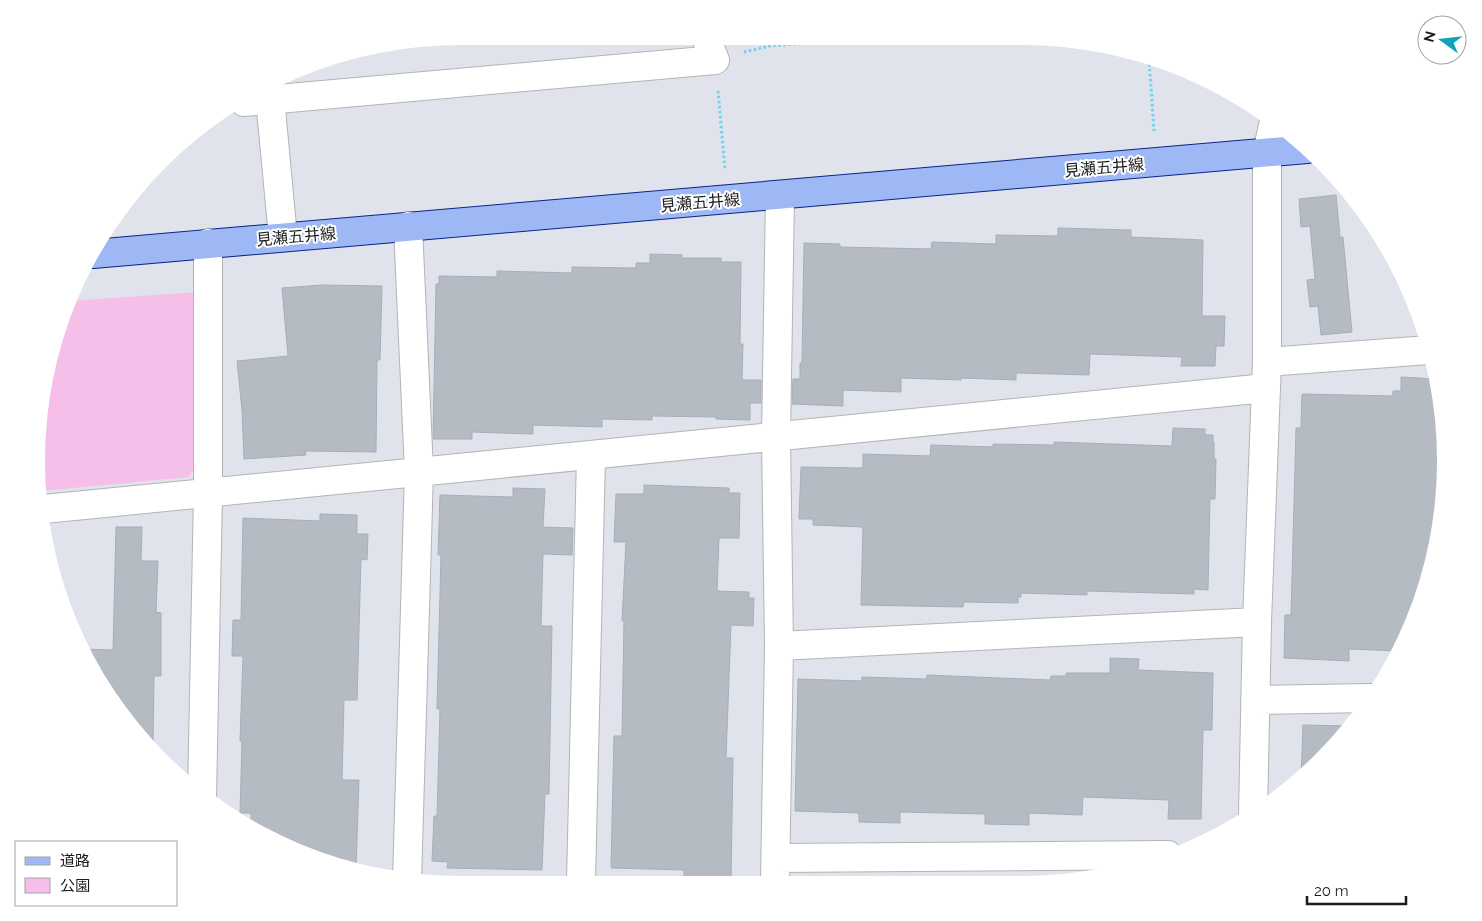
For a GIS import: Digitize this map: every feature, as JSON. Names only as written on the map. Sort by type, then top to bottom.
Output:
[{"type":"main road","name":"見瀬五井線","points":[[101,253],[1297,150]]},
{"type":"street","points":[[283,237],[270,94],[710,49]]},
{"type":"street","points":[[1253,805],[1257,622],[1267,362],[1267,153],[1272,130]]},
{"type":"street","points":[[780,196],[776,437],[779,646],[775,870],[1149,856]]},
{"type":"street","points":[[407,872],[419,472],[408,226]]},
{"type":"street","points":[[202,785],[208,493],[208,244]]},
{"type":"street","points":[[1267,362],[1422,351]]},
{"type":"street","points":[[48,509],[1266,388]]},
{"type":"street","points":[[581,876],[591,455]]},
{"type":"street","points":[[779,646],[1257,622]]},
{"type":"street","points":[[1255,700],[1362,698]]},
{"type":"path","points":[[727,200],[710,49],[783,45]]},
{"type":"path","points":[[1149,65],[1156,162]]},
{"type":"green space","points":[[197,292],[199,458],[189,477],[46,491],[46,433],[53,379],[67,327],[77,300]]},
{"type":"building","points":[[1336,195],[1340,237],[1343,237],[1352,332],[1321,335],[1318,306],[1310,307],[1307,280],[1315,279],[1310,226],[1301,227],[1299,199]]},
{"type":"building","points":[[1058,228],[1131,230],[1131,237],[1203,240],[1202,316],[1225,316],[1224,346],[1216,346],[1215,366],[1181,366],[1182,357],[1090,354],[1089,375],[1016,373],[1016,380],[901,378],[901,392],[843,390],[843,406],[792,404],[793,379],[800,379],[800,363],[802,363],[804,243],[840,244],[840,247],[931,249],[932,242],[996,244],[996,235],[1058,236]]},
{"type":"building","points":[[650,254],[682,255],[682,258],[721,258],[721,262],[741,262],[740,344],[743,344],[742,380],[761,380],[761,403],[750,403],[750,420],[716,419],[716,417],[652,416],[652,420],[602,419],[602,427],[533,425],[533,434],[472,432],[472,439],[433,439],[436,284],[439,284],[439,276],[497,277],[497,271],[572,273],[572,267],[636,268],[636,263],[650,263]]},
{"type":"building","points":[[323,285],[382,286],[380,360],[377,360],[376,452],[305,451],[306,455],[244,459],[237,361],[288,356],[282,288]]},
{"type":"building","points":[[1401,377],[1429,379],[1436,433],[1437,460],[1436,488],[1429,542],[1415,594],[1405,620],[1390,651],[1349,649],[1349,661],[1284,658],[1285,615],[1291,615],[1296,428],[1301,428],[1302,394],[1393,396],[1393,391],[1401,391]]},
{"type":"building","points":[[1173,428],[1205,429],[1205,435],[1213,435],[1214,442],[1214,459],[1216,459],[1215,499],[1210,499],[1208,590],[1194,589],[1194,594],[1087,591],[1087,595],[1021,593],[1021,597],[1018,597],[1018,603],[964,602],[963,607],[861,605],[863,527],[813,525],[813,519],[799,519],[801,467],[863,468],[863,454],[930,456],[931,445],[993,447],[993,444],[1054,445],[1054,442],[1172,446]]},
{"type":"building","points":[[644,485],[729,488],[729,493],[740,493],[739,538],[719,538],[717,591],[749,592],[749,598],[754,598],[753,626],[731,625],[726,758],[733,758],[731,876],[684,876],[684,870],[611,868],[614,736],[622,736],[624,621],[622,621],[626,542],[614,542],[616,494],[644,494]]},
{"type":"building","points":[[513,488],[545,489],[543,527],[573,528],[572,555],[543,554],[541,626],[552,626],[549,794],[545,794],[542,870],[447,868],[448,862],[432,861],[434,816],[437,816],[440,709],[437,709],[441,555],[438,555],[440,495],[513,497]]},
{"type":"building","points":[[320,514],[357,515],[357,534],[368,534],[367,560],[361,559],[357,700],[344,700],[342,780],[359,780],[356,863],[301,844],[251,819],[251,813],[240,812],[243,656],[232,656],[233,620],[241,620],[243,518],[320,521]]},
{"type":"building","points":[[116,527],[142,527],[141,561],[158,561],[156,612],[161,613],[161,676],[154,676],[153,739],[115,691],[91,649],[113,650]]},
{"type":"building","points":[[1110,658],[1139,659],[1138,670],[1213,673],[1212,730],[1203,730],[1201,819],[1168,819],[1169,800],[1083,797],[1082,815],[1029,813],[1029,825],[985,824],[985,814],[900,812],[900,823],[859,822],[859,813],[795,811],[798,679],[862,681],[862,677],[927,679],[927,675],[1050,680],[1051,676],[1066,676],[1066,673],[1110,673]]},
{"type":"building","points":[[1303,725],[1341,726],[1315,754],[1301,767]]}]
